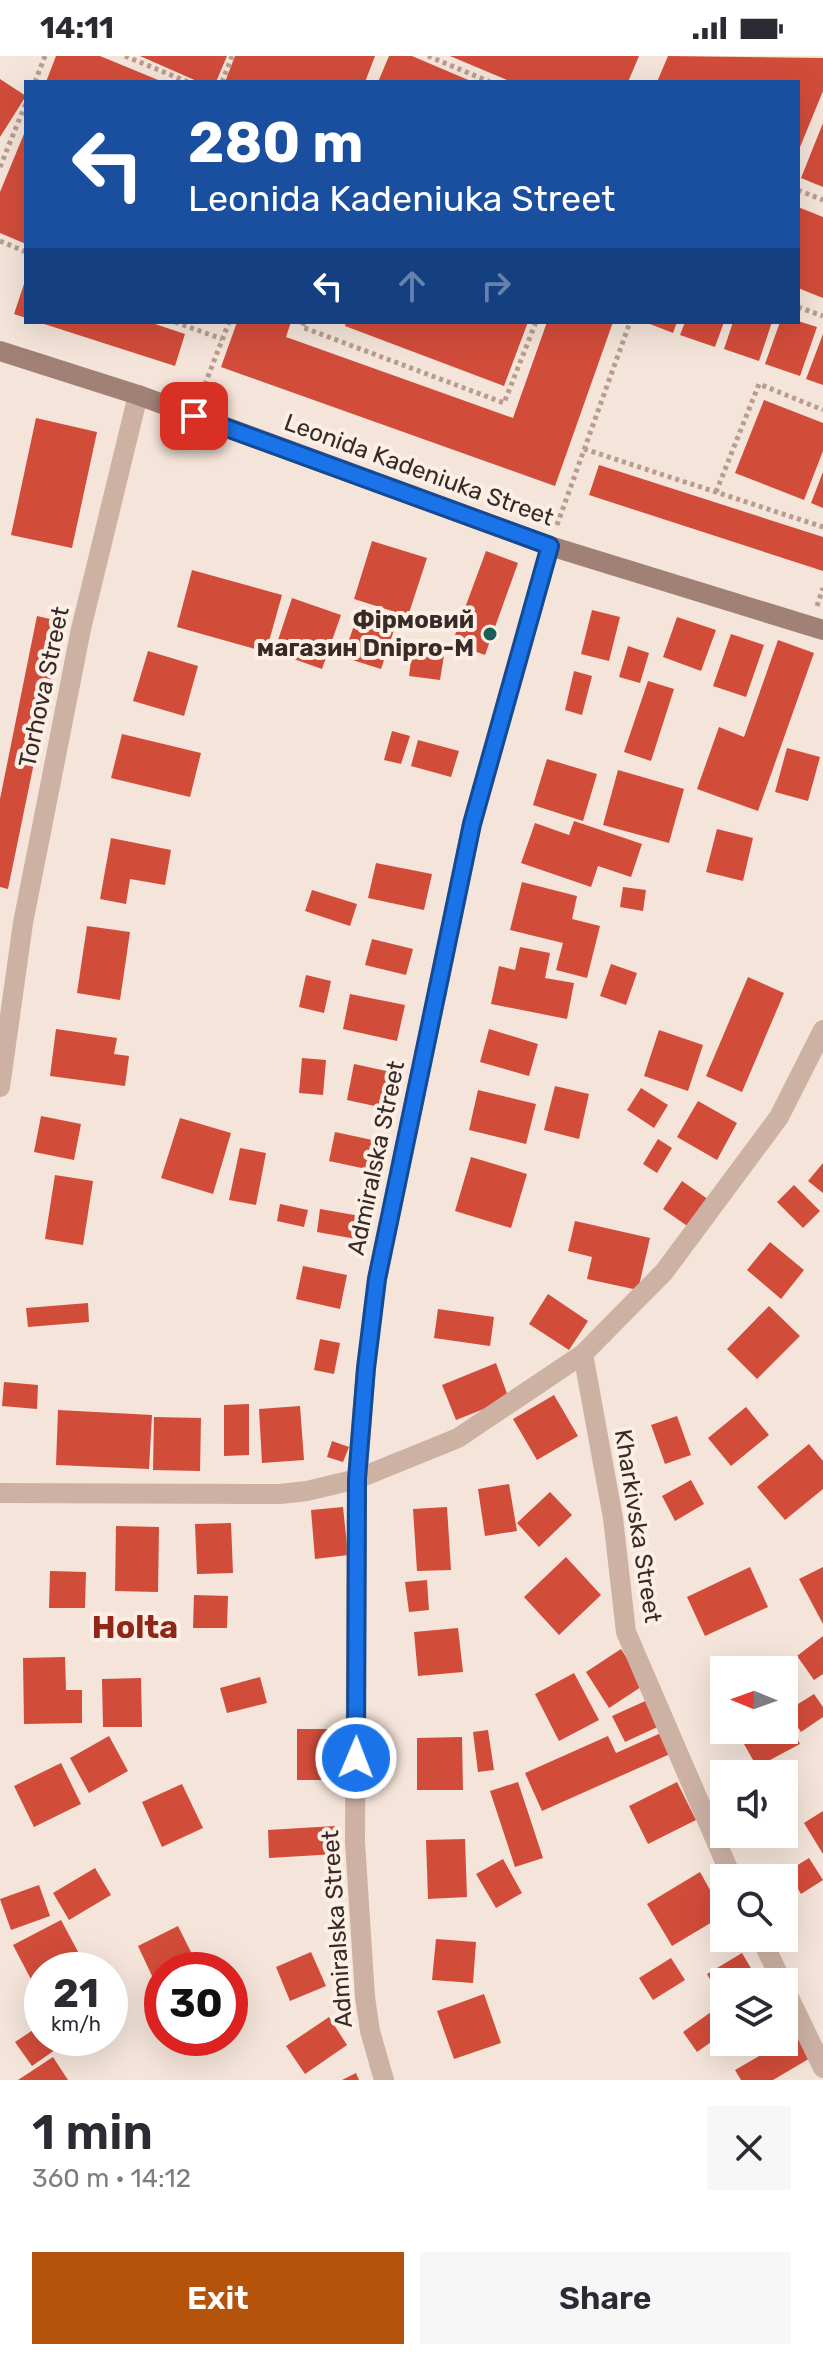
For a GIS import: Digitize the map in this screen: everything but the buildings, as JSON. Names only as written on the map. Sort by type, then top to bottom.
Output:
[{"type":"street","name":"Leonida Kadeniuka Street","points":[[0,351],[138,395],[550,546],[823,630]]},
{"type":"street","name":"Torhova Street","points":[[0,1087],[23,923],[78,645],[138,395]]},
{"type":"street","name":"Admiralska Street","points":[[384,2080],[370,2031],[365,1997],[355,1842],[357,1479],[366,1368],[377,1279],[472,824],[550,546]]},
{"type":"street","points":[[0,1493],[280,1494],[357,1479],[458,1438],[583,1354],[664,1272],[779,1117],[823,1030]]},
{"type":"street","name":"Kharkivska Street","points":[[583,1354],[613,1518],[626,1632],[726,1864]]},
{"type":"street","points":[[798,2016],[823,2068]]},
{"type":"path","points":[[36,80],[45,56]]},
{"type":"path","points":[[125,56],[183,80]]},
{"type":"path","points":[[223,80],[232,56]]},
{"type":"path","points":[[428,56],[485,80]]},
{"type":"path","points":[[0,167],[24,108]]},
{"type":"path","points":[[800,191],[823,200]]},
{"type":"path","points":[[0,241],[24,251]]},
{"type":"path","points":[[800,308],[823,316]]},
{"type":"path","points":[[181,324],[222,339]]},
{"type":"path","points":[[194,416],[228,324]]},
{"type":"path","points":[[303,324],[302,327],[504,403],[535,324]]},
{"type":"path","points":[[550,546],[629,324]]},
{"type":"path","points":[[716,492],[759,384],[823,410]]},
{"type":"path","points":[[584,449],[823,527]]},
{"type":"place","name":"Фірмовий магазин Dnipro-M","points":[[490,634]]},
{"type":"district","name":"Holta","points":[[135,1627]]},
{"type":"route","points":[[194,416],[550,546],[472,824],[377,1279],[357,1479],[356,1758]]}]
